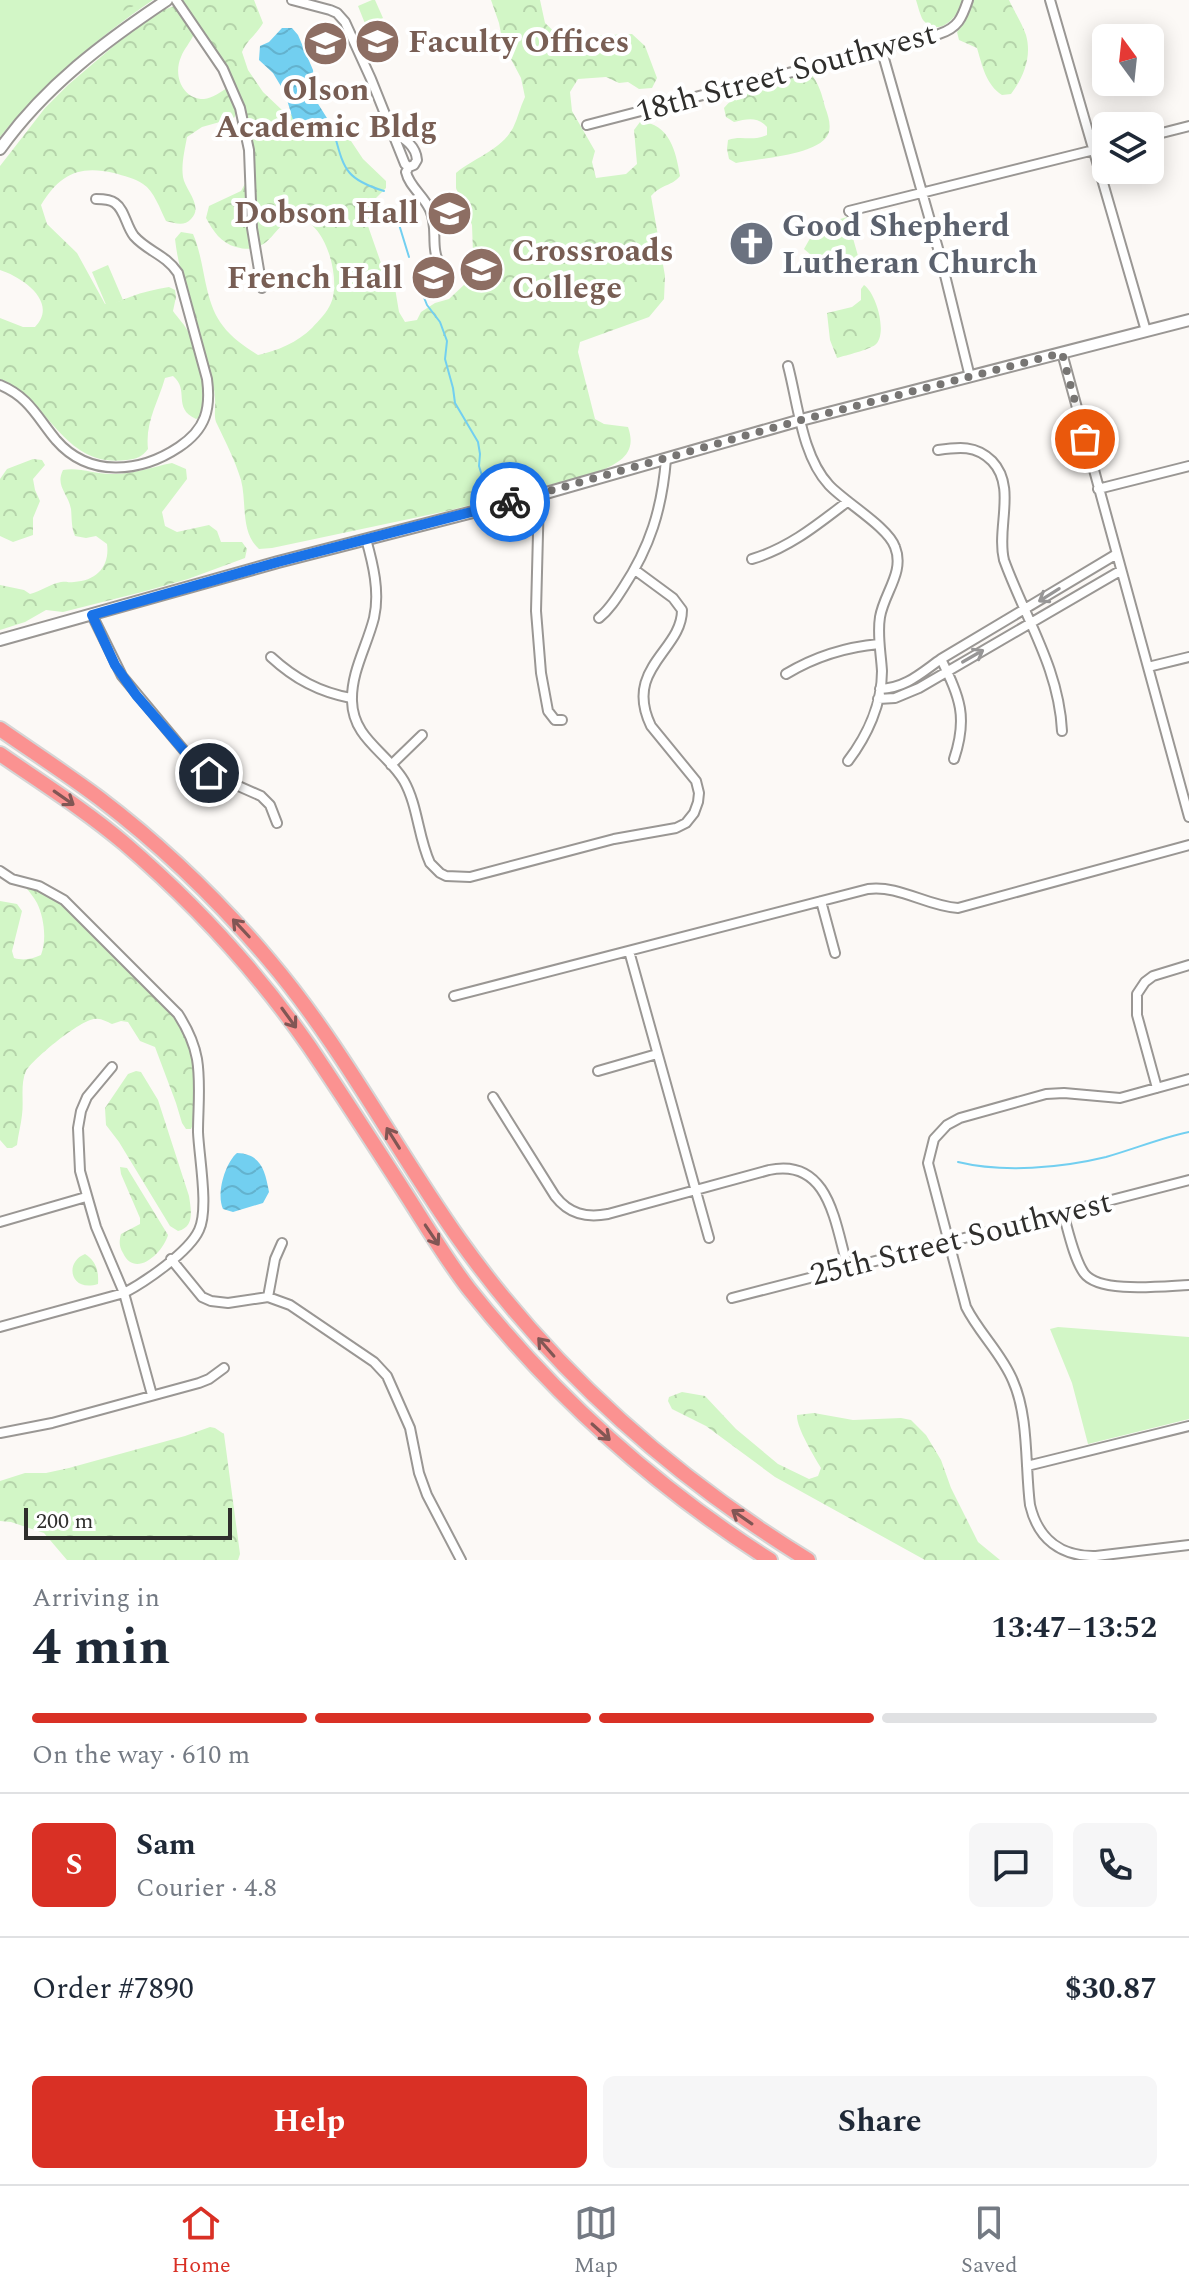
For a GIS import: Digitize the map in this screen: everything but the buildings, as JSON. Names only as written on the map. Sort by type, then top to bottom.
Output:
[{"type":"highway","points":[[0,729],[131,823],[242,928],[321,1026],[461,1242],[555,1357],[607,1409],[663,1458],[717,1500],[808,1560]]},
{"type":"highway","points":[[0,754],[122,842],[203,916],[253,973],[309,1046],[468,1287],[517,1347],[563,1395],[673,1493],[770,1560]]},
{"type":"street","points":[[0,149],[20,122],[66,74],[167,0]]},
{"type":"street","points":[[176,0],[223,69],[240,108],[249,150],[252,228],[262,288]]},
{"type":"street","points":[[292,0],[330,10],[341,17],[348,27],[405,164],[409,167]]},
{"type":"street","name":"18th Street Southwest","points":[[587,125],[952,29],[960,21],[968,0]]},
{"type":"street","points":[[1050,0],[1092,148]]},
{"type":"street","points":[[881,48],[941,259],[970,377]]},
{"type":"street","points":[[1164,132],[1189,126]]},
{"type":"street","points":[[393,132],[406,140],[416,154],[417,160],[409,167],[406,176],[431,212],[435,256],[441,267]]},
{"type":"street","points":[[849,211],[1092,150]]},
{"type":"street","points":[[1104,184],[1146,331]]},
{"type":"street","points":[[0,385],[22,397],[68,452],[99,466],[135,467],[168,454],[192,436],[207,414],[207,379],[178,273],[170,262],[138,240],[114,202],[96,199]]},
{"type":"street","points":[[0,640],[366,539],[539,495],[801,420],[1189,320]]},
{"type":"street","points":[[1062,353],[1189,817]]},
{"type":"street","points":[[788,366],[813,461],[825,481],[887,534],[897,552],[897,569],[879,619],[882,671],[878,699],[865,736],[848,761]]},
{"type":"street","points":[[938,450],[963,447],[975,450],[986,456],[1000,473],[1005,495],[1001,549],[1054,680],[1062,731]]},
{"type":"street","points":[[599,618],[635,570],[654,529],[666,459]]},
{"type":"street","points":[[1098,489],[1189,466]]},
{"type":"street","points":[[539,495],[536,611],[540,658],[548,711],[555,720],[562,720]]},
{"type":"street","points":[[752,559],[768,555],[795,541],[847,502]]},
{"type":"street","points":[[366,539],[374,574],[375,610],[353,684],[351,698],[356,722],[408,791],[430,863],[440,873],[453,877],[491,873],[614,839],[676,828],[686,823],[694,813],[698,786],[651,726],[645,697],[649,672],[679,626],[682,610],[673,598],[635,570]]},
{"type":"street","points":[[880,689],[915,679],[941,659],[1115,555]]},
{"type":"street","points":[[878,699],[887,700],[906,694],[1120,571]]},
{"type":"street","points":[[92,615],[122,676],[192,760],[209,773],[261,796],[270,805],[277,823]]},
{"type":"street","points":[[786,674],[807,661],[833,651],[879,644]]},
{"type":"street","points":[[271,657],[307,684],[351,698]]},
{"type":"street","points":[[1148,667],[1189,657]]},
{"type":"street","points":[[941,659],[957,691],[962,712],[962,732],[954,759]]},
{"type":"street","points":[[391,765],[422,735]]},
{"type":"street","points":[[454,996],[868,889],[888,888],[942,906],[967,906],[1189,845]]},
{"type":"street","points":[[0,871],[12,879],[39,886],[64,900],[178,1014],[189,1031],[198,1073],[202,1213],[201,1225],[194,1238],[139,1285],[124,1293],[0,1327]]},
{"type":"street","points":[[821,901],[835,953]]},
{"type":"street","points":[[629,951],[709,1238]]},
{"type":"street","points":[[1157,1088],[1137,1015],[1136,999],[1142,985],[1153,976],[1189,965]]},
{"type":"street","points":[[598,1071],[657,1054]]},
{"type":"street","points":[[112,1067],[87,1097],[81,1111],[79,1158],[86,1197],[124,1293],[152,1395]]},
{"type":"street","points":[[1189,1079],[1116,1098],[1046,1094],[960,1118],[947,1125],[934,1139],[928,1163],[966,1307],[1006,1367],[1017,1391],[1030,1505],[1037,1526],[1049,1541],[1066,1552],[1096,1556],[1189,1545]]},
{"type":"street","points":[[493,1097],[555,1196],[563,1206],[574,1212],[598,1216],[774,1168],[788,1167],[804,1172],[825,1193],[848,1268]]},
{"type":"street","name":"25th Street Southwest","points":[[732,1298],[1189,1180]]},
{"type":"street","points":[[0,1222],[86,1197]]},
{"type":"street","points":[[1063,1213],[1080,1266],[1091,1280],[1110,1286],[1189,1285]]},
{"type":"street","points":[[268,1297],[275,1259],[282,1243]]},
{"type":"street","points":[[171,1259],[202,1297],[228,1303],[268,1297],[290,1305],[380,1367],[392,1385],[410,1428],[427,1495],[461,1560]]},
{"type":"street","points":[[0,1433],[52,1423],[209,1379],[224,1368]]},
{"type":"street","points":[[1027,1466],[1189,1426]]},
{"type":"green space","points":[[0,0],[153,0],[72,63],[34,98],[0,137]]},
{"type":"green space","points":[[95,0],[147,0],[114,15],[104,12]]},
{"type":"green space","points":[[182,0],[254,0],[263,23],[242,52],[248,70],[263,92],[283,111],[351,141],[363,159],[386,181],[386,188],[370,204],[368,226],[382,266],[395,288],[399,312],[405,322],[417,320],[421,312],[449,299],[466,283],[473,253],[472,225],[456,188],[456,173],[508,136],[525,97],[521,78],[503,44],[491,0],[540,0],[545,23],[563,40],[632,34],[645,46],[657,78],[652,88],[639,89],[628,82],[619,83],[606,77],[578,79],[570,92],[572,111],[595,151],[592,162],[596,178],[626,174],[637,164],[634,130],[640,122],[658,127],[665,133],[670,140],[680,176],[651,196],[665,276],[664,299],[649,317],[580,342],[578,352],[595,419],[604,424],[628,427],[630,445],[624,457],[596,473],[447,511],[259,549],[249,534],[239,473],[216,421],[213,385],[181,272],[175,239],[181,232],[193,234],[217,316],[230,334],[258,355],[294,342],[323,316],[334,293],[333,268],[317,231],[299,219],[284,224],[266,242],[249,249],[226,243],[206,218],[209,206],[241,191],[253,169],[251,137],[239,95],[226,68]]},
{"type":"green space","points":[[375,0],[383,18],[366,26],[358,6]]},
{"type":"green space","points":[[916,0],[964,0],[948,23],[936,27],[923,20]]},
{"type":"green space","points":[[974,0],[1009,0],[1024,31],[1028,43],[1027,58],[1020,81],[1011,94],[1002,95],[992,86],[977,48],[959,40],[957,32]]},
{"type":"green space","points":[[174,6],[194,34],[179,64],[181,85],[190,95],[204,99],[227,88],[237,112],[234,118],[202,127],[187,137],[183,172],[184,182],[195,203],[196,209],[191,219],[179,224],[166,221],[147,187],[129,177],[102,171],[81,171],[63,179],[41,205],[47,224],[77,253],[105,304],[169,287],[175,290],[173,311],[189,333],[200,362],[204,396],[202,416],[196,419],[189,415],[178,381],[173,376],[165,378],[150,421],[148,449],[133,459],[105,460],[87,454],[71,443],[17,388],[0,379],[0,318],[23,327],[35,327],[43,309],[35,292],[18,278],[0,270],[0,166],[45,108],[68,85],[137,26]]},
{"type":"green space","points":[[800,73],[810,73],[821,94],[830,126],[824,140],[788,155],[736,163],[729,159],[728,140],[767,135],[767,127],[756,120],[734,122],[726,117],[724,108],[749,89]]},
{"type":"green space","points":[[847,217],[860,263],[830,271],[804,249],[817,226]]},
{"type":"green space","points":[[108,265],[123,300],[107,307],[92,272]]},
{"type":"green space","points":[[864,285],[873,297],[879,315],[879,340],[868,349],[837,358],[830,340],[827,313],[852,307],[861,300]]},
{"type":"green space","points":[[33,459],[42,460],[45,465],[33,479],[40,501],[33,518],[33,535],[13,542],[0,536],[0,479],[7,469]]},
{"type":"green space","points":[[172,463],[186,469],[187,479],[162,512],[165,526],[177,532],[209,525],[217,531],[221,542],[242,542],[247,549],[245,558],[142,592],[63,612],[46,610],[25,622],[0,630],[0,585],[30,594],[57,583],[89,579],[104,565],[107,544],[96,536],[75,536],[71,509],[60,481],[63,470],[121,474]]},
{"type":"green space","points":[[27,880],[44,882],[68,900],[162,994],[188,1041],[193,1061],[196,1094],[191,1129],[186,1129],[182,1123],[155,1047],[140,1041],[128,1022],[112,1024],[97,1019],[69,1032],[30,1065],[23,1081],[17,1145],[7,1148],[0,1140],[0,901],[17,904],[22,911],[12,951],[14,958],[28,959],[41,955],[44,936],[41,915],[25,886]]},
{"type":"green space","points":[[141,1072],[158,1100],[189,1196],[189,1222],[178,1231],[170,1226],[106,1125],[105,1108],[128,1074]]},
{"type":"green space","points":[[120,1167],[127,1168],[168,1235],[161,1249],[141,1263],[134,1264],[128,1260],[120,1246],[121,1234],[140,1224],[140,1218]]},
{"type":"green space","points":[[85,1254],[96,1267],[98,1284],[81,1284],[73,1275],[74,1263]]},
{"type":"green space","points":[[1058,1327],[1189,1337],[1189,1419],[1088,1444],[1072,1383],[1050,1329]]},
{"type":"green space","points":[[682,1392],[705,1396],[736,1429],[778,1464],[809,1479],[818,1476],[821,1468],[802,1434],[797,1415],[814,1413],[853,1420],[911,1420],[926,1435],[941,1460],[951,1488],[978,1542],[1000,1560],[925,1560],[775,1477],[706,1426],[672,1409],[669,1397]]},
{"type":"green space","points":[[210,1427],[224,1434],[240,1554],[238,1560],[67,1560],[44,1533],[0,1521],[0,1481],[25,1473],[69,1468]]},
{"type":"water","points":[[282,28],[292,28],[298,35],[313,70],[315,99],[337,134],[335,136],[315,131],[293,120],[285,93],[273,73],[259,60],[260,46],[269,42]]},
{"type":"water","points":[[237,1153],[257,1160],[266,1177],[269,1192],[263,1203],[233,1212],[223,1209],[221,1187],[225,1171]]},
{"type":"waterway","points":[[335,136],[349,172],[362,183],[384,191]]},
{"type":"waterway","points":[[394,208],[409,257]]},
{"type":"waterway","points":[[413,270],[427,305],[440,322],[447,341],[445,359],[455,403],[478,442],[479,466],[484,482],[483,498]]},
{"type":"waterway","points":[[958,1162],[1013,1168],[1070,1164],[1106,1157],[1189,1132]]},
{"type":"way so far","points":[[510,502],[801,420],[1062,353],[1085,439]]},
{"type":"place","name":"Faculty Offices","points":[[377,42]]},
{"type":"place","name":"Olson Academic Bldg","points":[[326,43]]},
{"type":"place","name":"Dobson Hall","points":[[450,213]]},
{"type":"place","name":"Good Shepherd Lutheran Church","points":[[751,244]]},
{"type":"place","name":"Crossroads College","points":[[481,269]]},
{"type":"place","name":"French Hall","points":[[434,278]]},
{"type":"route","points":[[209,773],[192,760],[136,695],[115,665],[92,615],[278,562],[510,502]]}]
